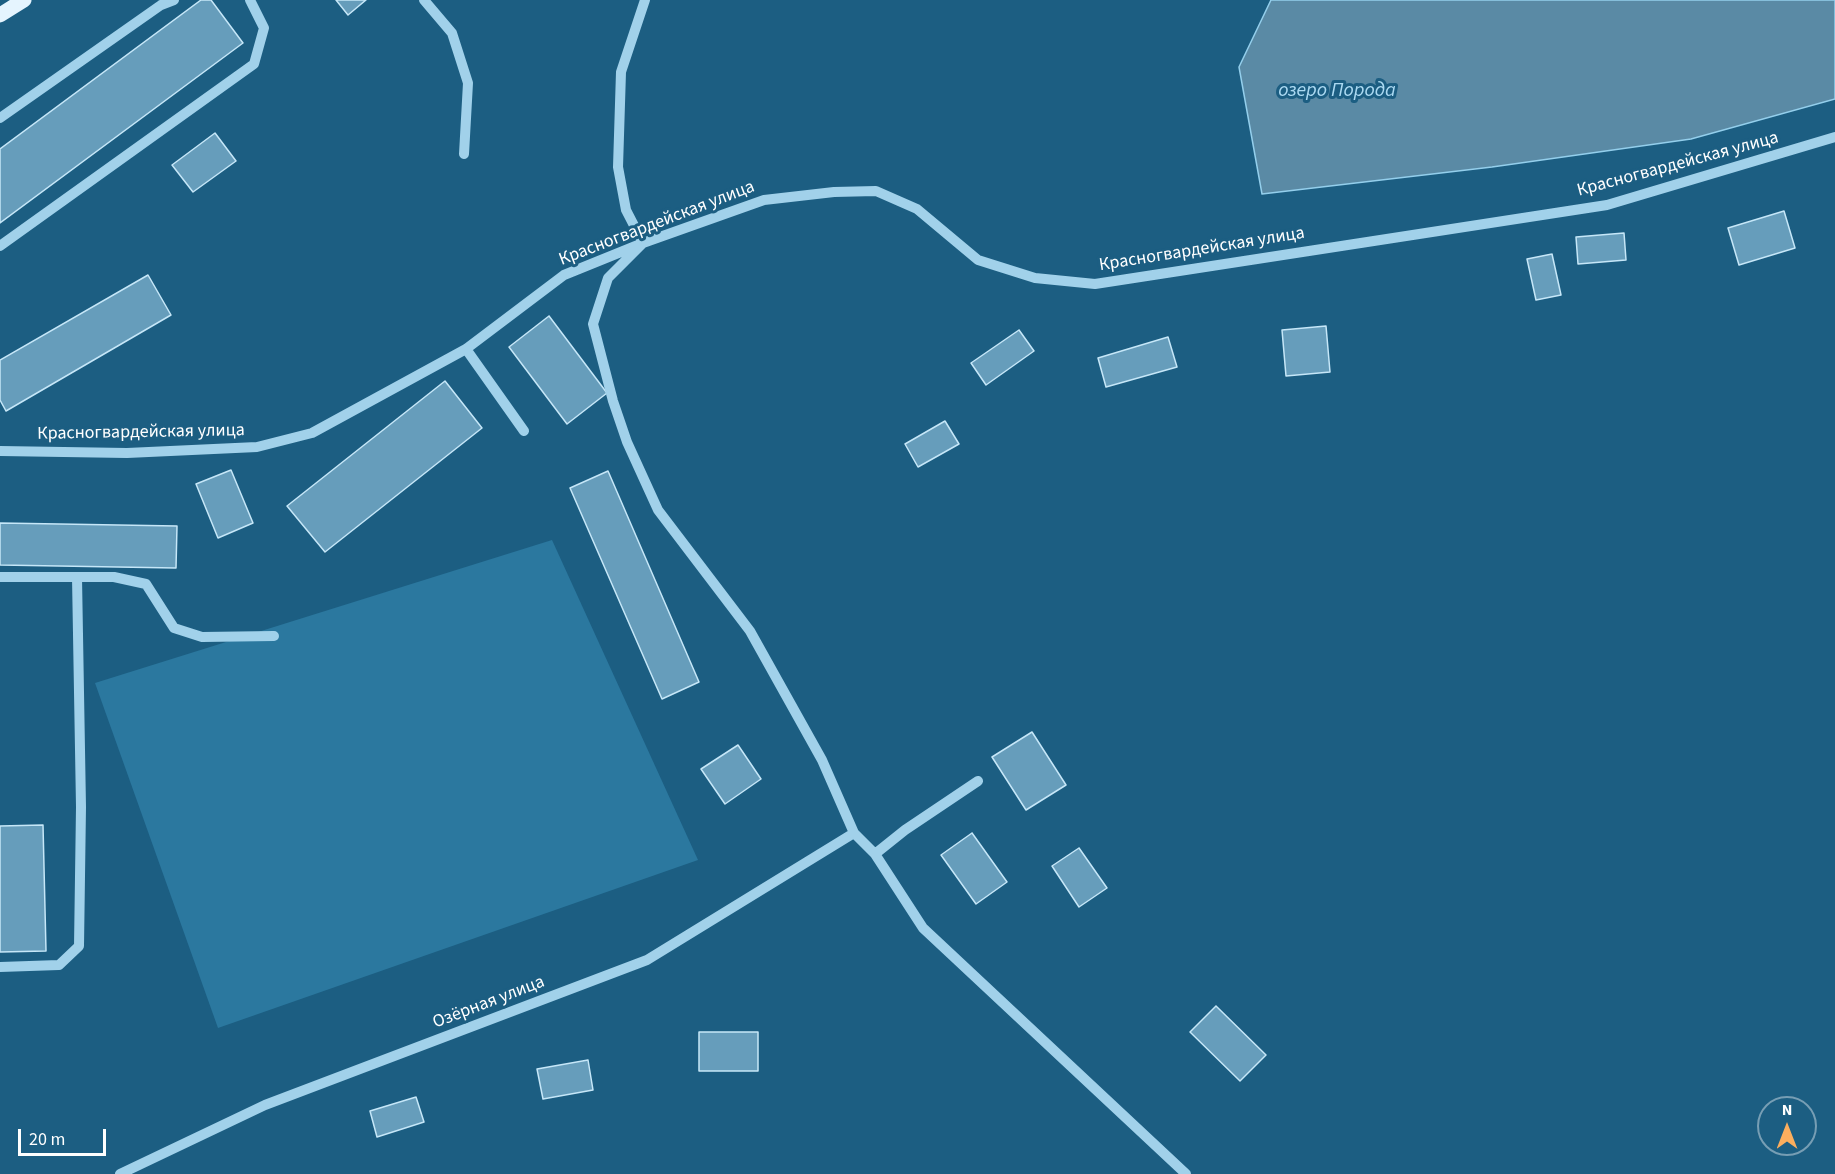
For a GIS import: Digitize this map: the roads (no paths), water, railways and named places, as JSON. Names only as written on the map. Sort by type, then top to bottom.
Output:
[{"type":"main road","points":[[0,15],[24,0]]},
{"type":"street","points":[[0,118],[161,5],[174,0]]},
{"type":"street","points":[[0,246],[254,64],[264,28],[250,0]]},
{"type":"street","points":[[424,0],[452,33],[468,83],[464,154]]},
{"type":"street","points":[[645,0],[621,72],[618,167],[626,210],[643,243],[608,278],[593,324],[613,401],[627,442],[658,510],[750,632],[822,760],[854,833],[875,854],[923,928],[1186,1174]]},
{"type":"street","name":"Красногвардейская улица","points":[[0,451],[127,453],[257,447],[312,433],[466,350],[564,275],[643,243],[764,200],[834,192],[876,191],[917,209],[978,260],[1035,278],[1095,284],[1607,205],[1835,137]]},
{"type":"street","points":[[466,350],[524,431]]},
{"type":"street","points":[[0,577],[114,577],[146,584],[174,628],[202,637],[274,636]]},
{"type":"street","points":[[0,967],[59,965],[79,946],[81,807],[77,577]]},
{"type":"street","points":[[875,854],[905,830],[978,781]]},
{"type":"street","name":"Озёрная улица","points":[[120,1174],[265,1105],[647,960],[854,833]]},
{"type":"water","name":"озеро Порода","points":[[1271,0],[1835,0],[1835,99],[1691,139],[1492,167],[1262,194],[1239,67]]}]
